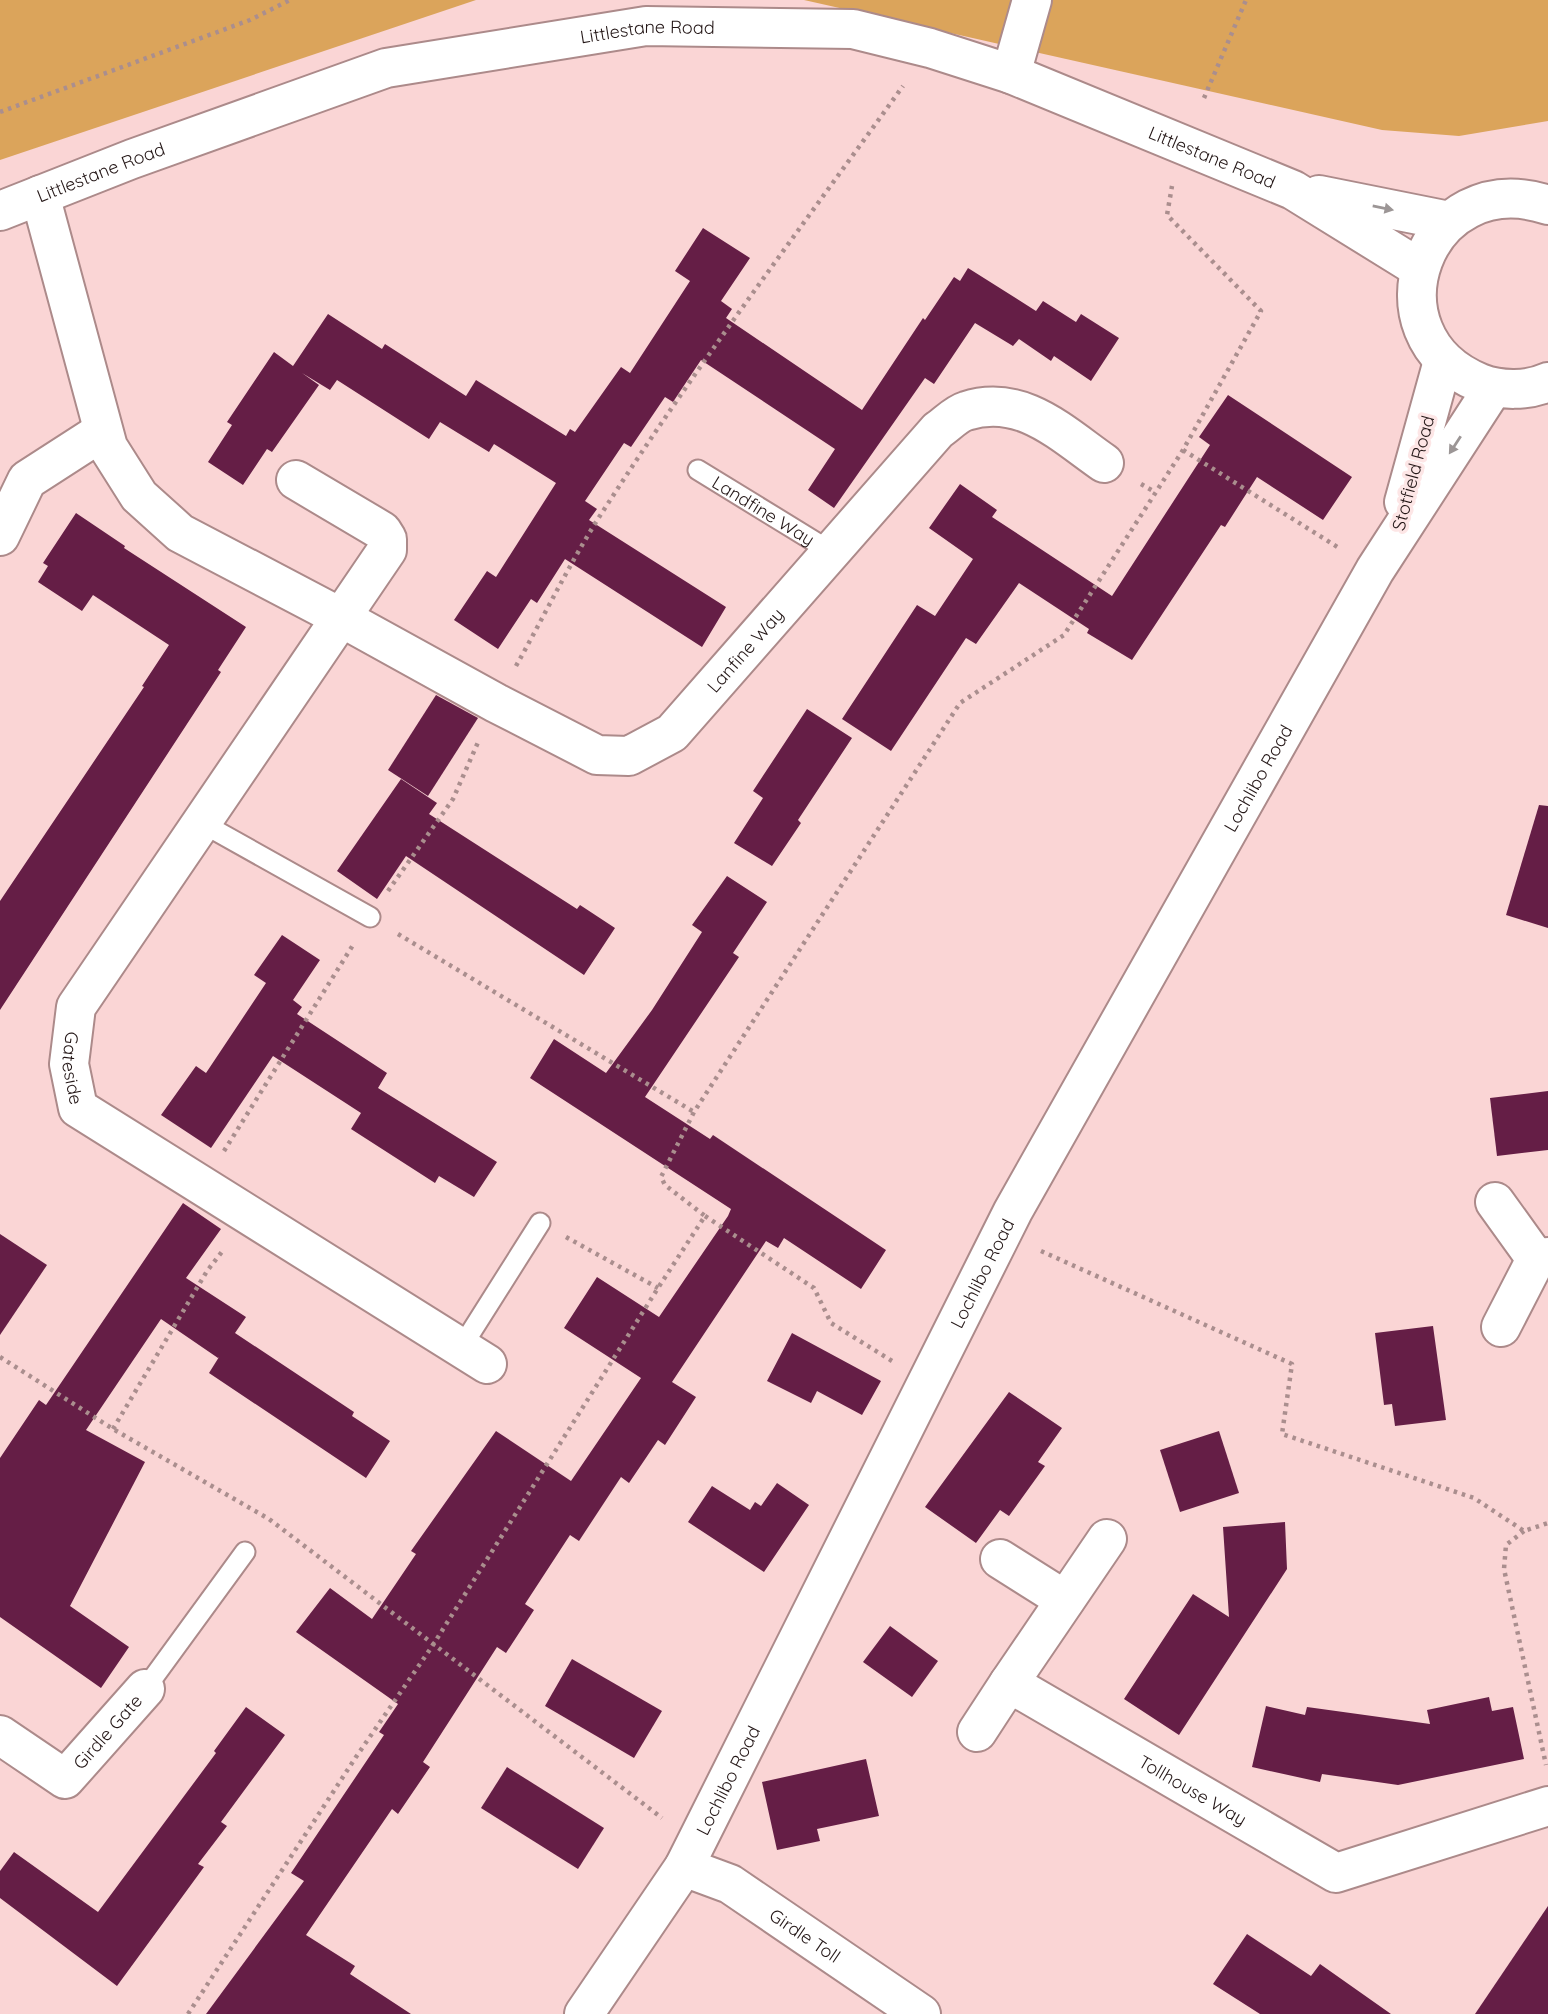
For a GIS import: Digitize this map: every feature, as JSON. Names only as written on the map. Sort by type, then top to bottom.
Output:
[{"type":"street","points":[[1010,74],[1032,0]]},
{"type":"street","name":"Littlestane Road","points":[[0,211],[132,159],[386,68],[646,26],[853,29],[930,48],[1010,74],[1293,190],[1419,268]]},
{"type":"street","name":"Littlestane Road","points":[[1293,190],[1448,221]]},
{"type":"street","name":"Lanfine Way","points":[[40,195],[108,447],[139,496],[180,533],[342,618],[496,704],[597,755],[629,756],[673,733],[939,430],[964,411],[1001,405],[1032,414],[1104,463]]},
{"type":"street","points":[[1548,205],[1526,197],[1477,203],[1448,221],[1434,238],[1419,268],[1416,300],[1424,333],[1443,361],[1462,376],[1493,388],[1537,387],[1548,382]]},
{"type":"street","name":"Stotfield Road","points":[[1384,554],[1443,361]]},
{"type":"street","name":"Stotfield Road","points":[[1384,554],[1493,388]]},
{"type":"street","points":[[0,536],[27,480],[103,431]]},
{"type":"street","name":"Gateside","points":[[296,480],[382,531],[387,540],[387,550],[76,1007],[69,1064],[78,1108],[474,1356]]},
{"type":"street","name":"Lochlibo Road","points":[[584,2014],[690,1855],[1002,1233],[1220,841],[1384,554]]},
{"type":"street","points":[[1495,1202],[1542,1258],[1501,1327]]},
{"type":"street","points":[[977,1732],[1107,1539]]},
{"type":"street","points":[[1000,1559],[1065,1600]]},
{"type":"street","name":"Tollhouse Way","points":[[1009,1682],[1336,1872],[1548,1806]]},
{"type":"street","name":"Girdle Gate","points":[[0,1735],[65,1779],[145,1689]]},
{"type":"street","name":"Girdle Toll","points":[[690,1855],[921,2014]]},
{"type":"lane","name":"Landfine Way","points":[[698,470],[830,551]]},
{"type":"lane","points":[[202,823],[370,917]]},
{"type":"lane","name":"Gateside","points":[[474,1356],[540,1223]]},
{"type":"lane","points":[[145,1689],[244,1552]]},
{"type":"path","points":[[0,112],[250,20],[290,0]]},
{"type":"path","points":[[1204,98],[1246,0]]},
{"type":"path","points":[[203,1185],[370,917],[453,799],[496,704],[606,507],[741,307],[930,48]]},
{"type":"path","points":[[928,1383],[831,1323],[814,1288],[705,1216],[665,1185],[662,1177],[694,1112],[960,704],[1065,635],[1183,450],[1261,312],[1167,215],[1173,183]]},
{"type":"path","points":[[1183,450],[1384,554]]},
{"type":"path","points":[[370,917],[694,1112]]},
{"type":"path","points":[[113,1429],[207,1271],[250,1214]]},
{"type":"path","points":[[188,2014],[356,1757],[433,1645],[705,1216]]},
{"type":"path","points":[[540,1223],[658,1288]]},
{"type":"path","points":[[1002,1233],[1292,1364],[1282,1434],[1474,1499],[1524,1531]]},
{"type":"path","points":[[0,1357],[113,1429],[269,1519],[433,1645],[690,1855]]},
{"type":"path","points":[[1548,1523],[1524,1531],[1506,1545],[1504,1569],[1548,1776]]},
{"type":"shaded area","points":[[0,0],[476,0],[0,160]]},
{"type":"shaded area","points":[[804,0],[1548,0],[1548,121],[1459,136],[1382,130]]},
{"type":"building","points":[[703,228],[750,258],[721,301],[732,309],[726,318],[862,410],[923,318],[925,320],[954,277],[960,281],[968,268],[1036,311],[1043,301],[1076,322],[1081,314],[1119,338],[1091,381],[1054,356],[1051,361],[1019,339],[1013,346],[975,323],[934,384],[925,378],[834,508],[808,490],[835,449],[701,360],[673,402],[665,397],[631,447],[624,443],[585,501],[597,509],[589,520],[726,607],[702,647],[565,559],[537,603],[531,599],[498,649],[454,620],[487,571],[496,577],[556,483],[494,444],[489,452],[440,422],[429,439],[337,380],[330,390],[302,373],[319,385],[272,452],[267,449],[243,485],[208,462],[232,425],[227,422],[274,352],[293,366],[328,314],[382,349],[385,344],[466,396],[476,380],[566,436],[570,429],[575,432],[621,367],[630,373],[690,281],[675,271]]},
{"type":"building","points":[[1228,395],[1352,477],[1323,520],[1257,477],[1225,527],[1221,525],[1132,660],[1087,633],[1089,629],[1019,583],[976,644],[966,638],[891,751],[842,719],[917,605],[935,616],[973,559],[929,528],[960,484],[997,510],[992,517],[1112,596],[1210,445],[1199,437]]},
{"type":"building","points":[[76,513],[125,546],[124,548],[246,627],[218,670],[221,672],[0,1010],[0,901],[144,687],[142,686],[169,645],[93,595],[82,611],[38,582],[48,566],[43,563]]},
{"type":"building","points":[[436,695],[478,718],[428,796],[388,770]]},
{"type":"building","points":[[807,709],[852,738],[798,820],[801,823],[772,866],[734,843],[763,798],[753,791]]},
{"type":"building","points":[[401,779],[437,803],[429,814],[577,909],[580,905],[615,928],[584,975],[406,856],[377,899],[337,871]]},
{"type":"building","points":[[1539,805],[1548,806],[1548,928],[1506,915]]},
{"type":"building","points":[[727,876],[767,902],[733,953],[739,957],[645,1097],[710,1139],[713,1135],[886,1250],[861,1289],[784,1238],[778,1248],[766,1241],[672,1382],[696,1397],[665,1445],[658,1440],[629,1483],[621,1477],[579,1541],[570,1535],[525,1604],[534,1610],[506,1653],[497,1647],[423,1762],[430,1767],[398,1814],[392,1809],[306,1935],[355,1966],[350,1974],[411,2014],[206,2014],[304,1881],[291,1873],[384,1735],[379,1732],[398,1704],[296,1632],[330,1588],[372,1619],[416,1554],[411,1551],[496,1431],[571,1481],[641,1378],[564,1328],[597,1277],[659,1317],[728,1216],[731,1209],[530,1078],[554,1039],[606,1073],[652,1010],[702,932],[692,925]]},
{"type":"building","points":[[282,935],[320,960],[293,1000],[302,1007],[297,1014],[387,1073],[378,1088],[497,1162],[474,1197],[439,1176],[435,1183],[351,1129],[361,1113],[273,1056],[211,1148],[161,1115],[196,1066],[206,1073],[266,983],[254,975]]},
{"type":"building","points":[[1548,1091],[1548,1150],[1497,1156],[1490,1098]]},
{"type":"building","points":[[183,1203],[221,1229],[186,1278],[246,1317],[235,1333],[354,1412],[352,1416],[390,1441],[366,1478],[209,1373],[219,1357],[161,1319],[86,1430],[145,1462],[70,1606],[129,1647],[101,1688],[0,1617],[0,1458],[39,1400],[46,1405]]},
{"type":"building","points":[[0,1234],[47,1265],[0,1335]]},
{"type":"building","points":[[1433,1326],[1446,1420],[1395,1426],[1392,1404],[1384,1405],[1375,1333]]},
{"type":"building","points":[[792,1333],[881,1381],[862,1415],[817,1391],[811,1403],[767,1381]]},
{"type":"building","points":[[1009,1392],[1062,1428],[1038,1462],[1045,1466],[1009,1516],[1000,1510],[976,1543],[925,1507]]},
{"type":"building","points":[[1219,1431],[1239,1493],[1180,1512],[1160,1450]]},
{"type":"building","points":[[777,1483],[809,1505],[764,1572],[688,1522],[712,1486],[750,1510],[755,1502],[761,1506]]},
{"type":"building","points":[[1285,1522],[1287,1569],[1179,1735],[1124,1699],[1193,1594],[1229,1617],[1223,1527]]},
{"type":"building","points":[[890,1626],[938,1661],[912,1697],[863,1662]]},
{"type":"building","points":[[572,1659],[662,1711],[634,1758],[545,1706]]},
{"type":"building","points":[[1489,1697],[1492,1711],[1513,1707],[1524,1759],[1398,1785],[1322,1774],[1320,1782],[1252,1767],[1266,1706],[1305,1715],[1307,1707],[1430,1724],[1427,1710]]},
{"type":"building","points":[[246,1707],[285,1735],[221,1822],[227,1826],[198,1864],[204,1867],[117,1986],[0,1898],[0,1871],[14,1852],[98,1912],[216,1753],[214,1751]]},
{"type":"building","points":[[866,1759],[879,1816],[817,1829],[820,1841],[777,1850],[762,1782]]},
{"type":"building","points":[[507,1767],[604,1828],[578,1869],[481,1808]]},
{"type":"building","points":[[1548,1906],[1548,2014],[1475,2014]]},
{"type":"building","points":[[1247,1934],[1311,1976],[1320,1964],[1391,2014],[1260,2014],[1213,1984]]}]
